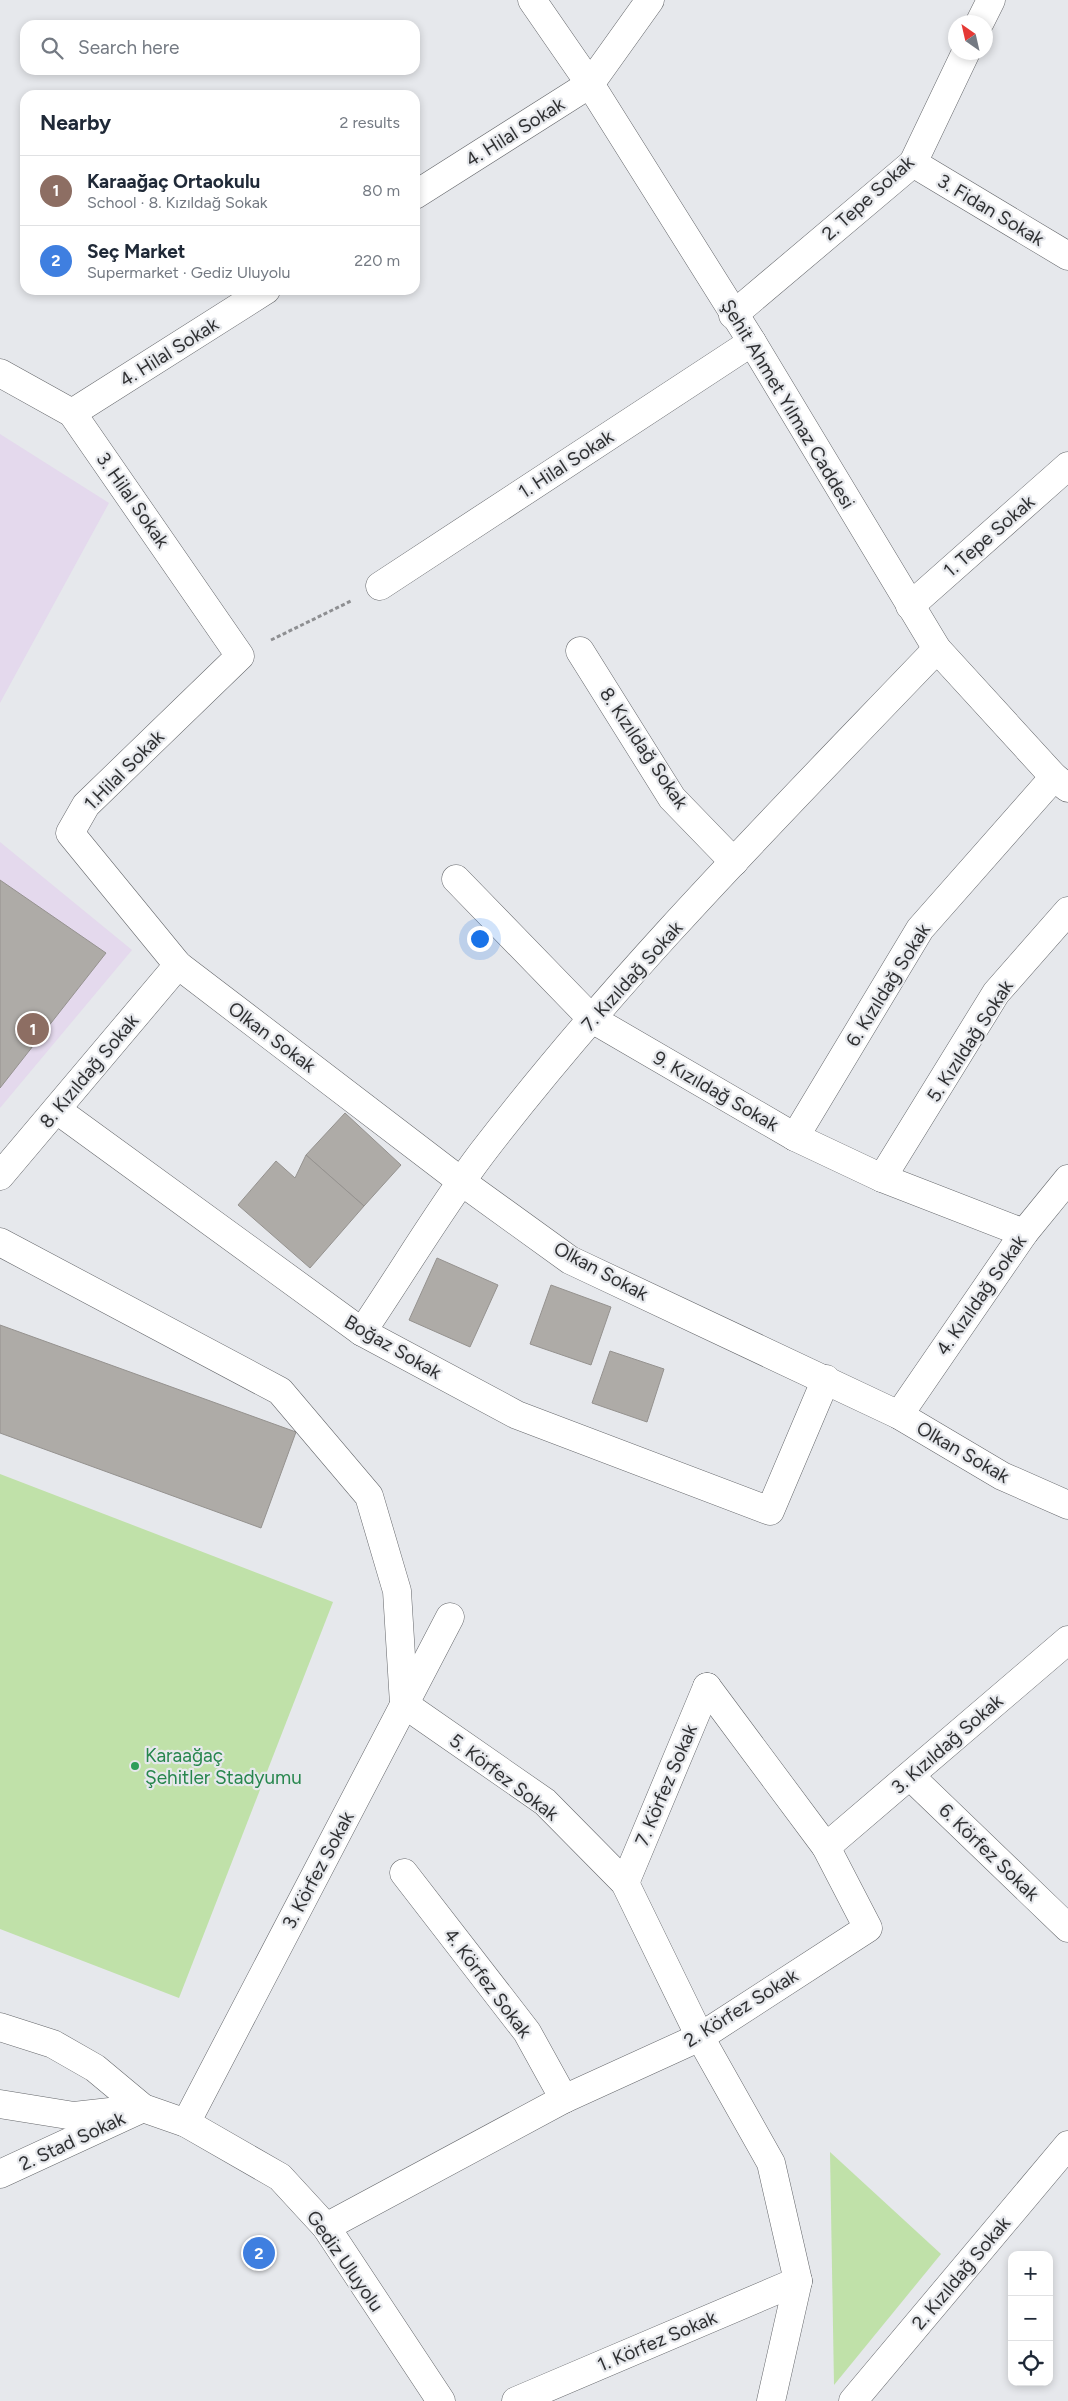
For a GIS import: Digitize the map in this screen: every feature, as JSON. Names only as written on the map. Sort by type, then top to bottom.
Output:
[{"type":"street","name":"Şehit Ahmet Yılmaz Caddesi","points":[[532,0],[590,84],[752,342],[937,649],[1061,782]]},
{"type":"street","points":[[590,84],[650,0]]},
{"type":"street","points":[[984,15],[991,0]]},
{"type":"street","name":"2. Tepe Sokak","points":[[733,314],[914,163],[962,60]]},
{"type":"street","name":"4. Hilal Sokak","points":[[420,192],[590,84]]},
{"type":"street","name":"3. Fidan Sokak","points":[[914,163],[1068,256]]},
{"type":"street","name":"4. Hilal Sokak","points":[[72,413],[258,295]]},
{"type":"street","name":"1. Hilal Sokak","points":[[380,586],[752,342]]},
{"type":"street","name":"3. Hilal Sokak","points":[[0,373],[72,413],[240,656]]},
{"type":"street","name":"1. Tepe Sokak","points":[[910,606],[1068,466]]},
{"type":"street","name":"7. Kızıldağ Sokak","points":[[362,1332],[482,1154],[592,1019],[734,862],[937,649]]},
{"type":"street","name":"8. Kızıldağ Sokak","points":[[580,651],[672,798],[734,862]]},
{"type":"street","name":"1.Hilal Sokak","points":[[178,965],[70,833],[86,805],[240,656]]},
{"type":"street","name":"6. Kızıldağ Sokak","points":[[795,1137],[920,929],[1061,782]]},
{"type":"street","name":"9. Kızıldağ Sokak","points":[[456,879],[592,1019],[795,1137],[882,1178],[1024,1233]]},
{"type":"street","name":"5. Kızıldağ Sokak","points":[[882,1178],[996,993],[1068,911]]},
{"type":"street","name":"8. Kızıldağ Sokak","points":[[0,1176],[178,965]]},
{"type":"street","name":"Olkan Sokak","points":[[178,965],[462,1182],[570,1260],[826,1379],[898,1415],[1002,1476],[1068,1505]]},
{"type":"street","name":"Boğaz Sokak","points":[[57,1110],[362,1332],[517,1415],[770,1510],[826,1379]]},
{"type":"street","name":"4. Kızıldağ Sokak","points":[[898,1415],[1024,1233],[1068,1179]]},
{"type":"street","points":[[0,1242],[280,1391],[369,1496],[397,1591],[404,1704]]},
{"type":"street","name":"3. Körfez Sokak","points":[[186,2123],[450,1617]]},
{"type":"street","name":"3. Kızıldağ Sokak","points":[[826,1846],[1068,1640]]},
{"type":"street","name":"2. Körfez Sokak","points":[[326,2227],[564,2099],[700,2037],[868,1928],[826,1846],[707,1687]]},
{"type":"street","name":"7. Körfez Sokak","points":[[625,1882],[707,1687]]},
{"type":"street","name":"5. Körfez Sokak","points":[[404,1704],[545,1802],[625,1882],[700,2037],[771,2163],[798,2281]]},
{"type":"street","name":"6. Körfez Sokak","points":[[910,1776],[1068,1928]]},
{"type":"street","name":"4. Körfez Sokak","points":[[404,1873],[527,2032],[564,2099]]},
{"type":"street","name":"Gediz Uluyolu","points":[[0,2027],[53,2044],[96,2068],[143,2108],[186,2123],[280,2177],[326,2227],[441,2401]]},
{"type":"street","name":"Gediz Uluyolu","points":[[0,2104],[74,2116],[143,2108]]},
{"type":"street","name":"2. Stad Sokak","points":[[0,2174],[143,2108]]},
{"type":"street","name":"2. Kızıldağ Sokak","points":[[853,2401],[1068,2145]]},
{"type":"street","points":[[771,2401],[798,2281]]},
{"type":"street","name":"1. Körfez Sokak","points":[[516,2401],[798,2281]]},
{"type":"path","points":[[240,656],[380,586]]},
{"type":"shaded area","points":[[0,434],[109,503],[0,703]]},
{"type":"shaded area","points":[[0,842],[132,950],[0,1108]]},
{"type":"green space","name":"Karaağaç Şehitler Stadyumu","points":[[0,1474],[333,1602],[179,1998],[0,1929]]},
{"type":"green space","points":[[830,2152],[941,2254],[834,2385]]},
{"type":"building","points":[[0,880],[106,953],[0,1088]]},
{"type":"building","points":[[345,1113],[401,1165],[364,1206],[306,1155]]},
{"type":"building","points":[[306,1155],[364,1206],[310,1268],[238,1205],[276,1161],[295,1178]]},
{"type":"building","points":[[437,1258],[498,1285],[470,1347],[409,1320]]},
{"type":"building","points":[[551,1285],[611,1307],[591,1365],[530,1344]]},
{"type":"building","points":[[0,1325],[296,1432],[261,1528],[0,1433]]},
{"type":"building","points":[[610,1351],[664,1369],[647,1422],[592,1403]]},
{"type":"place","name":"Karaağaç Ortaokulu","points":[[33,1029]]},
{"type":"place","name":"Karaağaç Şehitler Stadyumu","points":[[135,1766]]},
{"type":"place","name":"Seç Market","points":[[259,2253]]}]
